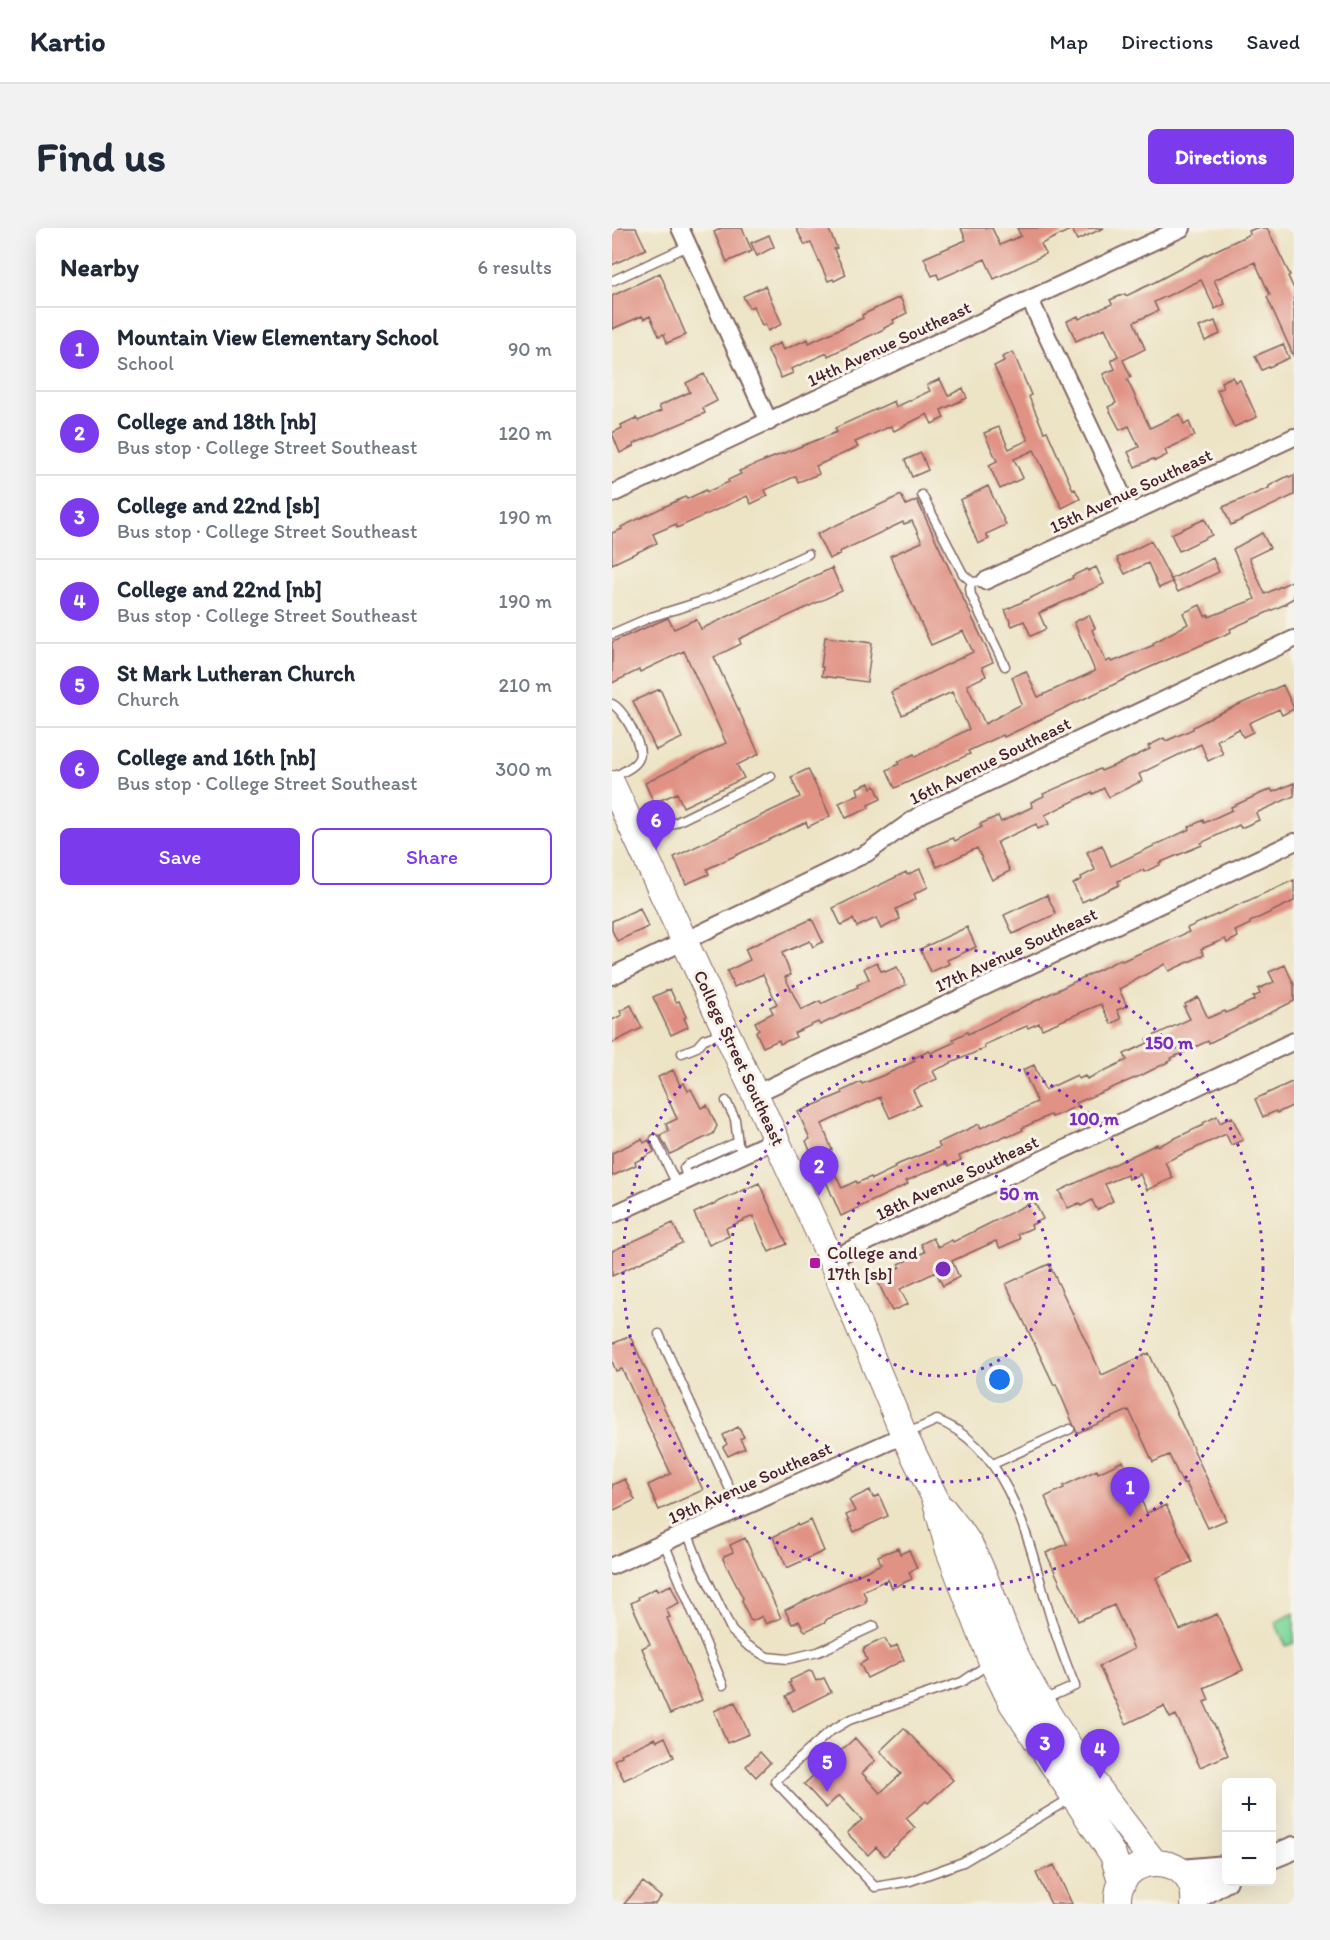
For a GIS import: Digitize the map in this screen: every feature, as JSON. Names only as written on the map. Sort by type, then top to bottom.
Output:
[{"type":"main road","name":"College Street Southeast","points":[[612,784],[777,1139],[831,1259],[904,1435],[935,1498],[970,1544],[1015,1652],[1078,1760],[1154,1862]]},
{"type":"main road","name":"College Street Southeast","points":[[935,1498],[949,1550],[992,1662],[1012,1703],[1113,1855],[1117,1897]]},
{"type":"main road","points":[[1117,1897],[1135,1869],[1154,1862],[1173,1866],[1181,1871],[1193,1889],[1194,1902]]},
{"type":"street","points":[[680,228],[770,422]]},
{"type":"street","name":"14th Avenue Southeast","points":[[612,494],[1182,228]]},
{"type":"street","points":[[1030,300],[1131,513]]},
{"type":"street","name":"15th Avenue Southeast","points":[[978,582],[1294,437]]},
{"type":"street","name":"16th Avenue Southeast","points":[[612,976],[867,853],[921,814],[1294,639]]},
{"type":"street","name":"17th Avenue Southeast","points":[[755,1094],[1294,842]]},
{"type":"street","name":"18th Avenue Southeast","points":[[831,1259],[1294,1041]]},
{"type":"street","points":[[612,1215],[683,1182],[740,1149],[777,1139]]},
{"type":"street","name":"19th Avenue Southeast","points":[[612,1566],[904,1435]]},
{"type":"street","points":[[1276,1855],[1294,1848]]},
{"type":"street","points":[[1181,1871],[1222,1867]]},
{"type":"street","points":[[1194,1902],[1222,1883]]},
{"type":"lane","points":[[612,281],[688,246]]},
{"type":"lane","points":[[922,495],[963,574],[978,582],[971,596],[1005,666]]},
{"type":"lane","points":[[612,634],[651,617],[712,598],[808,554]]},
{"type":"lane","points":[[612,704],[619,707],[624,714],[640,753],[636,763],[612,778]]},
{"type":"lane","points":[[639,840],[771,776]]},
{"type":"lane","points":[[682,1053],[697,1047],[704,1039],[714,1034],[727,1032]]},
{"type":"lane","points":[[726,1101],[735,1119],[740,1149]]},
{"type":"lane","points":[[655,1138],[683,1182]]},
{"type":"lane","points":[[659,1334],[739,1509]]},
{"type":"lane","points":[[904,1435],[937,1420],[950,1425],[971,1440],[993,1464],[1032,1547],[1059,1646],[1076,1686],[1042,1700]]},
{"type":"lane","points":[[993,1464],[1070,1429]]},
{"type":"lane","points":[[687,1532],[700,1565],[732,1631],[747,1645],[767,1657],[788,1659],[818,1652],[874,1626]]},
{"type":"lane","points":[[664,1543],[723,1685]]},
{"type":"lane","points":[[992,1662],[962,1682],[849,1720],[829,1732],[775,1781],[875,1887],[910,1881],[963,1862],[1073,1797]]},
{"type":"green space","points":[[1294,1613],[1294,1643],[1286,1646],[1275,1622]]},
{"type":"building","points":[[612,228],[636,228],[646,249],[612,265]]},
{"type":"building","points":[[722,228],[742,228],[752,251],[727,262],[714,232]]},
{"type":"building","points":[[796,228],[828,228],[837,248],[834,249],[846,275],[834,281],[833,279],[828,281],[811,243],[805,245]]},
{"type":"building","points":[[961,228],[992,228],[1000,245],[1021,236],[1017,228],[1104,228],[1077,240],[1072,229],[1041,244],[1046,254],[994,279],[985,259],[939,279],[937,274],[932,276],[924,258],[966,240]]},
{"type":"building","points":[[1256,228],[1267,228],[1290,275],[1288,276],[1294,289],[1294,357],[1267,297],[1270,295],[1255,262],[1214,280],[1225,304],[1215,309],[1201,280],[1154,302],[1158,311],[1134,322],[1145,349],[1123,360],[1131,377],[1127,379],[1150,428],[1180,414],[1184,424],[1189,422],[1195,436],[1165,450],[1167,455],[1135,467],[1128,452],[1139,447],[1129,426],[1120,430],[1108,407],[1116,403],[1103,374],[1115,369],[1111,360],[1118,356],[1105,328],[1076,341],[1067,321],[1078,316],[1079,319],[1112,304],[1110,300],[1125,294],[1126,296],[1155,282],[1250,234],[1249,231]]},
{"type":"building","points":[[769,235],[774,247],[757,256],[751,243]]},
{"type":"building","points":[[660,273],[686,335],[667,343],[664,334],[659,336],[650,316],[644,319],[642,316],[612,329],[612,296]]},
{"type":"building","points":[[765,286],[782,324],[768,331],[765,324],[762,325],[753,306],[749,308],[743,296]]},
{"type":"building","points":[[900,297],[907,313],[893,320],[894,323],[828,356],[827,353],[791,369],[793,373],[781,378],[767,349],[780,343],[783,350],[808,339],[809,343],[863,318],[862,315]]},
{"type":"building","points":[[1215,321],[1220,334],[1205,341],[1199,327]]},
{"type":"building","points":[[1283,344],[1289,358],[1262,370],[1255,356]]},
{"type":"building","points":[[1013,352],[1044,432],[1047,431],[1073,490],[1075,489],[1080,499],[1062,508],[1034,450],[1014,459],[1023,478],[1000,489],[989,465],[997,461],[984,433],[999,427],[1009,449],[1028,440],[994,366],[1004,361],[1002,357]]},
{"type":"building","points":[[704,374],[717,401],[703,408],[705,413],[633,444],[634,446],[620,453],[612,433],[622,428],[621,425],[636,418],[638,421],[661,411],[659,406],[690,392],[686,383]]},
{"type":"building","points":[[1232,377],[1235,382],[1240,380],[1257,417],[1234,427],[1217,390],[1223,388],[1221,382]]},
{"type":"building","points":[[940,379],[948,396],[963,388],[967,398],[941,410],[944,418],[932,424],[927,414],[894,431],[891,426],[855,442],[858,447],[816,466],[819,474],[798,482],[796,476],[765,490],[768,496],[751,504],[747,496],[677,528],[676,524],[653,534],[657,543],[612,564],[612,533],[622,529],[621,527],[685,497],[687,499],[729,482],[728,480],[741,474],[739,471],[837,432],[835,428],[894,401],[896,407],[930,391],[927,385]]},
{"type":"building","points":[[921,453],[928,470],[912,477],[905,460]]},
{"type":"building","points":[[1294,475],[1294,495],[1231,525],[1223,507]]},
{"type":"building","points":[[988,486],[1006,525],[986,534],[989,539],[978,544],[960,500]]},
{"type":"building","points":[[901,495],[906,505],[917,500],[993,662],[982,667],[986,676],[967,685],[985,724],[1022,704],[1012,677],[1026,671],[1038,697],[1095,671],[1074,622],[1089,615],[1095,628],[1092,630],[1106,662],[1110,660],[1112,662],[1154,645],[1153,643],[1188,624],[1183,613],[1200,605],[1205,616],[1209,615],[1209,617],[1255,599],[1233,549],[1262,533],[1270,548],[1249,558],[1265,594],[1294,580],[1294,598],[1286,604],[1230,629],[1231,632],[1144,670],[1004,737],[1003,735],[968,751],[970,754],[895,788],[887,770],[914,754],[915,757],[969,729],[952,692],[902,715],[891,692],[973,652],[963,631],[931,645],[890,556],[922,542],[912,521],[904,524],[903,522],[829,559],[817,534]]},
{"type":"building","points":[[1205,519],[1212,535],[1179,551],[1171,534]]},
{"type":"building","points":[[1151,541],[1172,582],[1159,588],[1148,563],[1125,574],[1117,558]]},
{"type":"building","points":[[1213,558],[1219,572],[1178,592],[1171,579]]},
{"type":"building","points":[[1096,567],[1104,584],[1039,613],[1046,629],[1031,636],[1024,621],[1012,626],[1005,610],[1073,578],[1072,576]]},
{"type":"building","points":[[832,568],[842,591],[739,639],[741,644],[714,657],[759,754],[737,765],[744,778],[683,807],[677,793],[654,803],[645,783],[726,743],[684,651],[612,683],[612,642],[668,618],[674,629],[696,619],[701,629]]},
{"type":"building","points":[[825,637],[872,643],[867,682],[822,676]]},
{"type":"building","points":[[1283,685],[1294,709],[1282,715],[1279,709],[1249,723],[1253,732],[1243,737],[1239,729],[1217,740],[1223,754],[1208,761],[1201,744],[1139,774],[1142,781],[1109,797],[1104,788],[1093,794],[1092,792],[1045,815],[1049,824],[1038,829],[1036,824],[997,842],[1010,871],[992,880],[977,848],[937,867],[928,848],[953,838],[955,841],[982,827],[980,824],[998,816],[1001,822],[1032,807],[1031,802],[1044,796],[1043,794],[1100,769],[1101,771],[1125,761],[1150,749],[1148,746],[1164,738],[1166,741],[1193,729],[1218,714]]},
{"type":"building","points":[[660,689],[682,738],[656,750],[633,701]]},
{"type":"building","points":[[808,769],[830,816],[808,827],[806,822],[707,869],[709,874],[686,884],[674,857],[800,797],[791,777]]},
{"type":"building","points":[[869,783],[871,788],[875,786],[881,799],[868,805],[869,808],[846,818],[839,803],[859,794],[857,788]]},
{"type":"building","points":[[1294,783],[1294,796],[1256,813],[1259,820],[1241,828],[1239,825],[1201,843],[1202,845],[1159,863],[1160,865],[1118,881],[1119,885],[1082,902],[1073,884],[1095,870],[1087,852],[1102,845],[1111,866],[1190,829],[1189,827],[1203,820],[1204,823],[1232,810],[1231,807],[1271,789],[1273,792]]},
{"type":"building","points":[[920,869],[928,887],[914,894],[916,899],[896,909],[900,919],[881,929],[876,918],[857,927],[853,919],[841,925],[833,908],[906,872],[907,875]]},
{"type":"building","points":[[1294,880],[1294,901],[1235,931],[1238,937],[1227,943],[1225,939],[1201,949],[1204,955],[1169,971],[1165,964],[1119,989],[1127,1006],[1117,1010],[1121,1019],[1111,1024],[1101,1004],[1042,1029],[1039,1023],[1015,1031],[984,1045],[985,1048],[933,1071],[937,1079],[913,1090],[920,1105],[890,1118],[880,1097],[822,1124],[832,1150],[813,1158],[806,1141],[810,1139],[798,1112],[843,1093],[842,1091],[861,1082],[862,1084],[915,1061],[914,1058],[955,1042],[953,1039],[967,1032],[968,1034],[1121,959],[1122,961],[1189,932],[1187,928]]},
{"type":"building","points":[[1047,895],[1056,914],[1013,934],[1004,915]]},
{"type":"building","points":[[640,908],[648,927],[617,941],[612,930],[612,921]]},
{"type":"building","points":[[812,919],[823,942],[813,947],[810,941],[782,953],[791,975],[785,977],[801,1010],[820,1001],[821,1004],[858,987],[857,985],[869,979],[864,968],[877,962],[881,971],[885,972],[897,967],[906,985],[820,1025],[818,1022],[794,1033],[796,1037],[780,1044],[779,1040],[763,1047],[756,1032],[759,1030],[755,1022],[773,1013],[770,1007],[777,1004],[763,974],[734,987],[727,971],[750,960],[745,949]]},
{"type":"building","points":[[967,927],[976,947],[947,960],[949,964],[931,972],[920,949]]},
{"type":"building","points":[[1285,965],[1294,985],[1294,1001],[1209,1043],[1208,1041],[1171,1058],[1172,1060],[1142,1075],[1076,1103],[1078,1106],[1052,1117],[1050,1115],[1008,1137],[1007,1135],[959,1156],[961,1160],[949,1166],[947,1163],[906,1181],[908,1184],[841,1216],[825,1179],[835,1174],[842,1188],[856,1181],[857,1183],[871,1177],[872,1179],[895,1168],[894,1166],[940,1147],[938,1143],[979,1124],[981,1128],[1037,1102],[1023,1070],[1034,1065],[1045,1090],[1077,1075],[1079,1079],[1085,1076],[1087,1079],[1127,1060],[1124,1054],[1148,1043],[1146,1039],[1190,1019],[1184,1007],[1185,1004],[1198,997],[1208,1018],[1225,1011],[1226,1013],[1254,1000],[1253,997],[1260,994],[1258,989],[1274,982],[1269,972]]},
{"type":"building","points":[[670,989],[676,1002],[679,1001],[688,1027],[671,1035],[653,997]]},
{"type":"building","points":[[631,1005],[642,1028],[612,1043],[612,1020],[622,1015],[620,1011]]},
{"type":"building","points":[[673,1070],[680,1085],[684,1083],[688,1091],[691,1089],[701,1108],[707,1105],[717,1126],[713,1134],[670,1154],[660,1135],[669,1131],[666,1124],[677,1119],[658,1077]]},
{"type":"building","points":[[1294,1081],[1294,1105],[1263,1117],[1255,1099]]},
{"type":"building","points":[[1217,1116],[1220,1123],[1232,1117],[1243,1140],[1231,1145],[1226,1134],[1165,1162],[1173,1178],[1147,1190],[1140,1174],[1129,1179],[1127,1175],[1105,1184],[1113,1201],[1097,1210],[1092,1200],[1081,1206],[1079,1203],[1068,1208],[1059,1191],[1157,1144],[1158,1146],[1204,1125],[1203,1123]]},
{"type":"building","points":[[642,1139],[644,1143],[649,1140],[654,1152],[635,1162],[636,1165],[612,1176],[612,1153]]},
{"type":"building","points":[[759,1183],[787,1244],[769,1252],[753,1216],[726,1228],[729,1236],[709,1245],[694,1213]]},
{"type":"building","points":[[1034,1201],[1043,1219],[1031,1225],[1032,1228],[1018,1234],[1020,1239],[1000,1248],[996,1241],[952,1261],[959,1277],[943,1286],[936,1272],[900,1289],[908,1304],[892,1311],[876,1278],[925,1252],[921,1244],[933,1238],[938,1247],[952,1240],[953,1242]]},
{"type":"building","points":[[673,1223],[682,1243],[612,1276],[612,1251]]},
{"type":"building","points":[[1049,1264],[1102,1375],[1149,1353],[1226,1520],[1208,1528],[1186,1483],[1183,1484],[1169,1455],[1153,1462],[1129,1410],[1077,1433],[1056,1384],[1054,1385],[1006,1284]]},
{"type":"building","points":[[630,1336],[703,1490],[659,1510],[648,1485],[671,1474],[622,1369],[616,1371],[612,1361],[612,1344]]},
{"type":"building","points":[[738,1427],[744,1437],[740,1439],[745,1448],[728,1456],[723,1447],[727,1444],[723,1435]]},
{"type":"building","points":[[1123,1461],[1130,1476],[1137,1473],[1141,1483],[1135,1486],[1147,1513],[1166,1505],[1192,1562],[1156,1578],[1180,1630],[1217,1614],[1243,1670],[1204,1688],[1209,1700],[1204,1702],[1228,1755],[1200,1767],[1176,1715],[1170,1718],[1164,1706],[1126,1724],[1099,1666],[1134,1649],[1114,1605],[1078,1621],[1046,1553],[1067,1544],[1045,1497],[1097,1470],[1098,1473]]},
{"type":"building","points":[[625,1479],[635,1500],[612,1511],[612,1485]]},
{"type":"building","points":[[870,1490],[873,1498],[879,1495],[888,1516],[854,1532],[846,1515],[855,1511],[849,1500]]},
{"type":"building","points":[[811,1520],[824,1551],[787,1568],[773,1537],[797,1524],[798,1526]]},
{"type":"building","points":[[745,1538],[781,1618],[766,1624],[762,1616],[753,1621],[750,1620],[742,1601],[743,1598],[723,1559],[724,1556],[733,1552],[730,1545]]},
{"type":"building","points":[[898,1548],[900,1554],[909,1550],[917,1568],[909,1572],[912,1579],[892,1588],[888,1579],[863,1591],[866,1603],[827,1619],[806,1631],[799,1621],[792,1624],[785,1610],[881,1564],[878,1556]]},
{"type":"building","points":[[671,1585],[679,1603],[666,1609],[670,1617],[667,1618],[702,1700],[670,1714],[642,1648],[650,1644],[631,1603],[656,1588],[657,1591]]},
{"type":"building","points":[[883,1639],[890,1649],[897,1645],[904,1660],[867,1678],[860,1664],[867,1660],[863,1650]]},
{"type":"building","points":[[809,1671],[812,1672],[816,1681],[824,1678],[831,1692],[793,1711],[786,1696],[794,1692],[789,1683],[790,1680]]},
{"type":"building","points":[[735,1702],[749,1734],[727,1743],[714,1711]]},
{"type":"building","points":[[904,1728],[953,1780],[928,1803],[926,1801],[906,1818],[915,1828],[885,1856],[876,1847],[868,1855],[847,1833],[862,1820],[839,1795],[826,1808],[804,1784],[855,1738],[875,1761],[862,1773],[880,1793],[901,1774],[880,1751]]},
{"type":"building","points":[[665,1737],[674,1757],[624,1780],[614,1760],[622,1756],[621,1754],[655,1738],[657,1741]]},
{"type":"building","points":[[760,1752],[770,1763],[756,1777],[746,1766]]},
{"type":"building","points":[[1054,1865],[1072,1904],[1051,1904],[1036,1873]]},
{"type":"building","points":[[643,1882],[661,1897],[655,1904],[624,1904]]},
{"type":"place","name":"College and 16th [nb]","points":[[656,850]]},
{"type":"place","name":"College and 18th [nb]","points":[[819,1196]]},
{"type":"place","name":"College and 17th [sb]","points":[[815,1263]]},
{"type":"place","name":"Mountain View Elementary School","points":[[1130,1517]]},
{"type":"place","name":"College and 22nd [sb]","points":[[1045,1773]]},
{"type":"place","name":"College and 22nd [nb]","points":[[1100,1779]]},
{"type":"place","name":"St Mark Lutheran Church","points":[[827,1792]]}]
